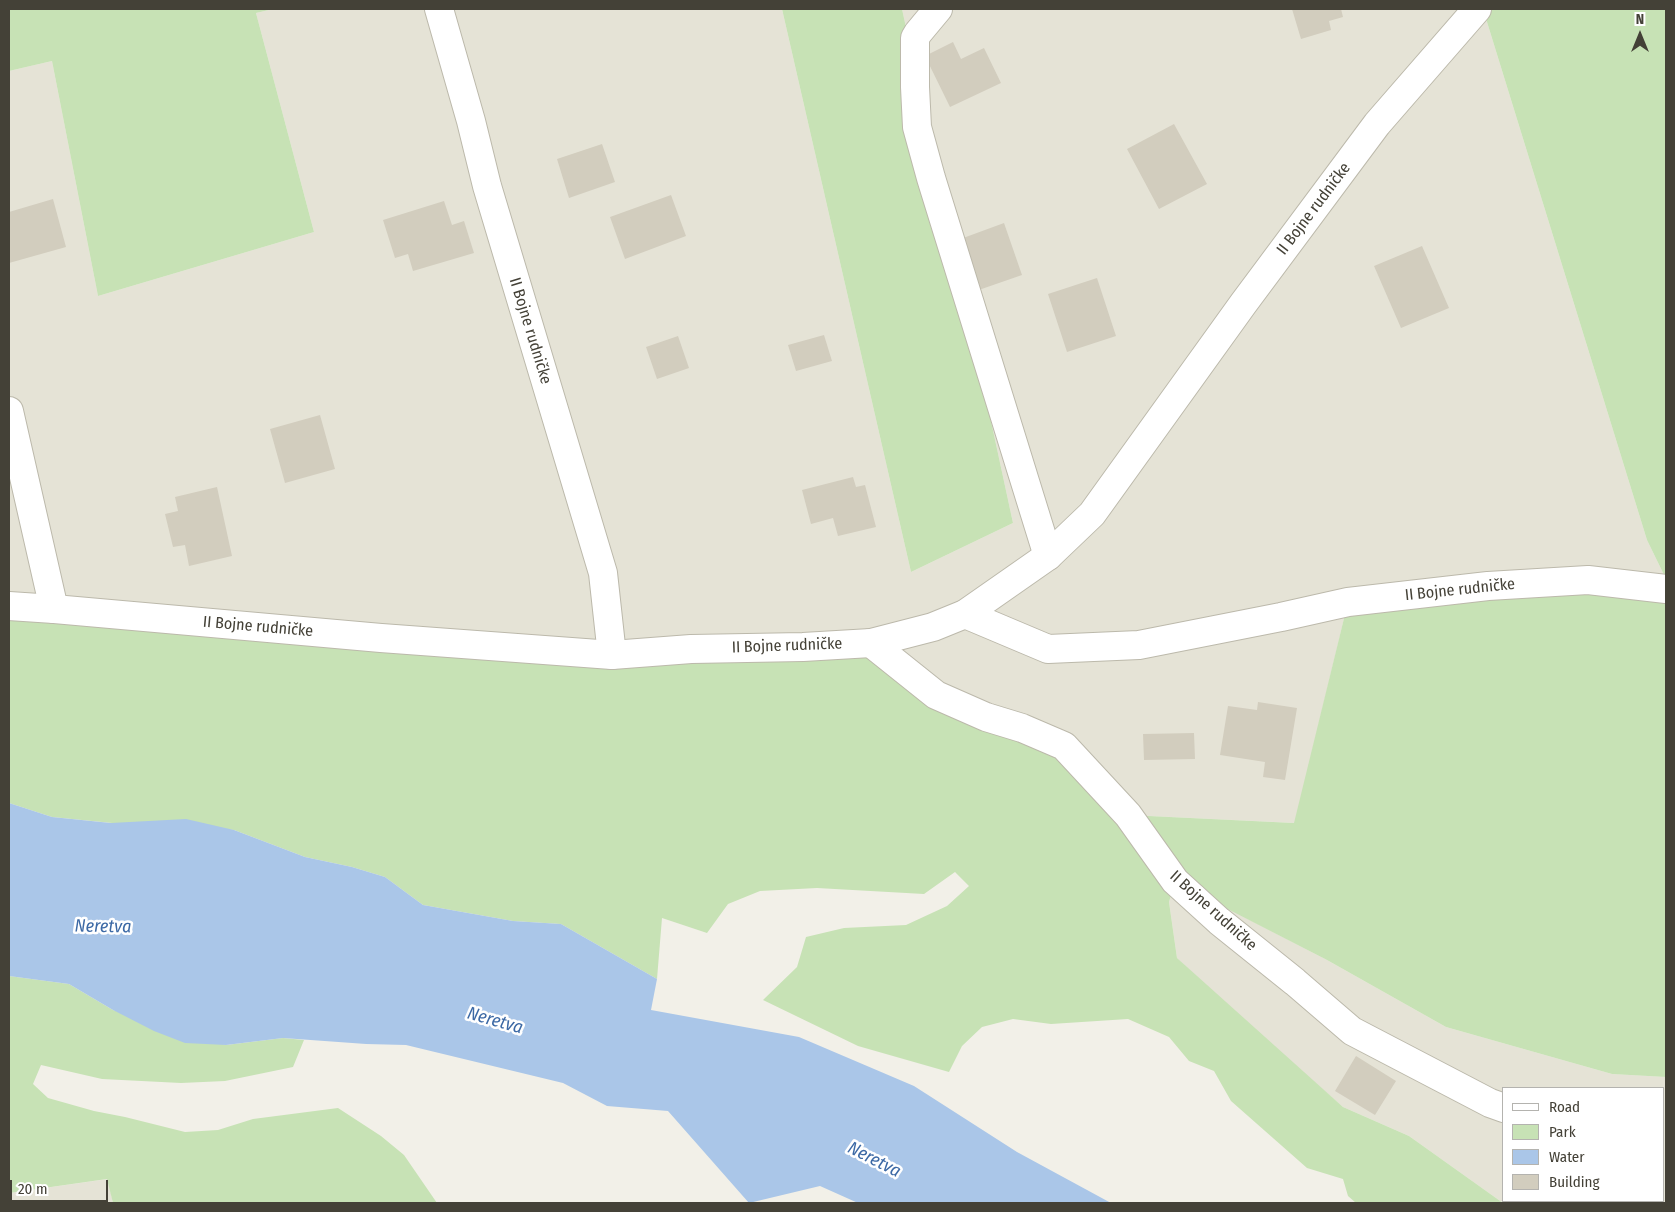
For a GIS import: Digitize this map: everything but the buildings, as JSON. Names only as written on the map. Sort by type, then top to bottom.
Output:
[{"type":"street","name":"II Bojne rudničke","points":[[439,9],[471,121],[486,186],[603,573],[612,655]]},
{"type":"street","points":[[938,9],[915,38],[915,87],[918,127],[931,178],[1048,556]]},
{"type":"street","name":"II Bojne rudničke","points":[[9,606],[381,638],[612,655],[691,649],[803,647],[871,643],[932,627],[966,614],[1048,556],[1092,514],[1243,304],[1377,124],[1477,9]]},
{"type":"street","points":[[9,411],[54,609]]},
{"type":"street","name":"II Bojne rudničke","points":[[966,614],[1048,649],[1139,645],[1348,602],[1488,586],[1588,580],[1666,590]]},
{"type":"street","name":"II Bojne rudničke","points":[[871,643],[936,695],[986,717],[1022,728],[1064,746],[1128,815],[1175,881],[1219,921],[1352,1031],[1490,1103],[1502,1107]]},
{"type":"shaded area","points":[[273,9],[782,9],[911,572],[1013,523],[902,9],[1483,9],[1647,540],[1666,579],[1348,602],[1295,823],[1128,815],[691,649],[9,606],[9,71],[52,61],[98,296],[314,232],[256,13]]},
{"type":"shaded area","points":[[1175,881],[1327,960],[1446,1027],[1612,1074],[1666,1077],[1666,1203],[1503,1203],[1409,1136],[1343,1107],[1229,1009],[1177,958],[1169,902]]},
{"type":"shaded area","points":[[108,1179],[113,1203],[9,1203],[9,1193]]},
{"type":"green space","points":[[9,9],[273,9],[256,13],[314,232],[98,296],[52,61],[9,71]]},
{"type":"green space","points":[[782,9],[902,9],[1013,523],[911,572]]},
{"type":"green space","points":[[1483,9],[1666,9],[1666,579],[1647,540]]},
{"type":"green space","points":[[1666,589],[1666,1077],[1612,1074],[1446,1027],[1327,960],[1175,882],[1169,902],[1177,958],[1343,1107],[1409,1136],[1503,1203],[1356,1203],[1348,1196],[1343,1179],[1307,1168],[1231,1101],[1214,1071],[1189,1061],[1169,1037],[1128,1019],[1051,1024],[1013,1019],[982,1027],[962,1046],[949,1072],[858,1046],[763,1000],[797,967],[806,937],[844,928],[906,925],[947,906],[969,886],[955,872],[924,894],[817,888],[760,891],[728,904],[707,933],[662,918],[657,979],[561,924],[513,921],[423,905],[385,877],[352,867],[305,857],[234,830],[112,823],[52,817],[9,803],[9,606],[381,638],[871,643],[1022,728],[1128,815],[1294,823],[1348,602]]},
{"type":"green space","points":[[9,976],[69,984],[113,1010],[226,1045],[283,1038],[304,1040],[293,1067],[225,1081],[181,1083],[102,1079],[41,1065],[33,1084],[48,1098],[94,1111],[185,1132],[218,1130],[253,1119],[338,1108],[381,1136],[404,1155],[437,1203],[113,1203],[107,1179],[9,1193]]},
{"type":"water","name":"Neretva","points":[[9,803],[52,817],[111,823],[186,819],[234,830],[305,857],[352,867],[385,877],[423,905],[513,921],[561,924],[657,979],[651,1010],[799,1037],[914,1086],[1017,1152],[1111,1203],[858,1203],[820,1186],[749,1203],[668,1111],[607,1106],[563,1083],[406,1045],[283,1038],[226,1045],[185,1043],[154,1031],[69,984],[9,976]]}]
